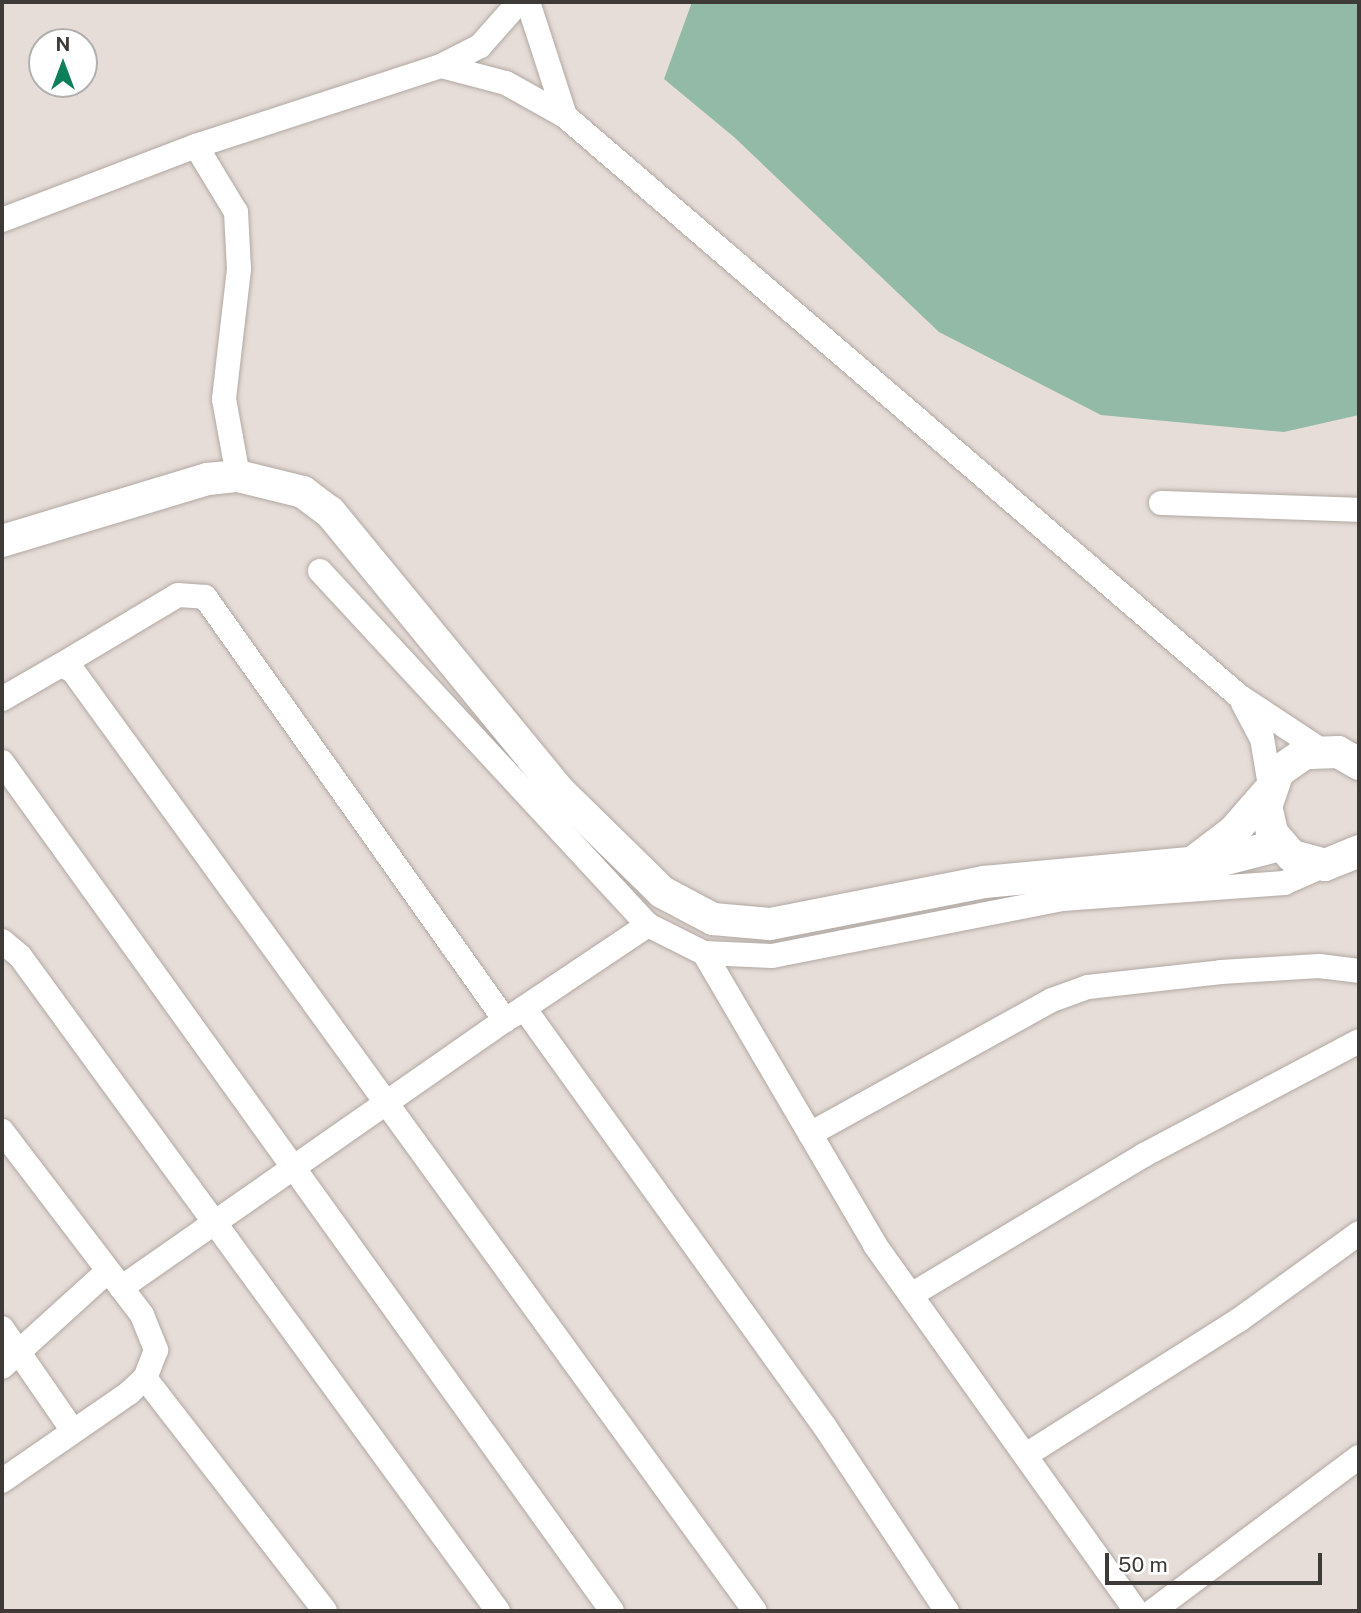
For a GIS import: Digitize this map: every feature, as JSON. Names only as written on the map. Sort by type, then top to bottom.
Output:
[{"type":"street","points":[[2,220],[196,146],[441,66],[480,46],[519,2]]},
{"type":"street","points":[[528,2],[565,116]]},
{"type":"street","points":[[441,66],[506,83],[565,116],[1239,696],[1321,750],[1359,764]]},
{"type":"street","points":[[196,146],[236,212],[239,268],[224,399],[238,476]]},
{"type":"street","points":[[2,541],[176,486],[238,476],[303,492],[330,512],[559,791],[662,892],[713,919],[770,924],[984,882],[1192,863],[1280,845]]},
{"type":"street","points":[[1161,503],[1359,510]]},
{"type":"street","points":[[320,571],[648,925],[704,953],[772,956],[1062,899],[1283,883],[1358,854]]},
{"type":"street","points":[[2,699],[178,595],[205,597],[825,1427],[947,1611]]},
{"type":"street","points":[[61,665],[72,671],[755,1611]]},
{"type":"street","points":[[1239,696],[1262,738],[1269,789],[1267,820],[1280,845],[1308,863],[1325,865]]},
{"type":"street","points":[[1192,863],[1234,831],[1290,761],[1321,750]]},
{"type":"street","points":[[2,762],[288,1166],[612,1611]]},
{"type":"street","points":[[10,1359],[115,1280],[212,1220],[288,1166],[648,925]]},
{"type":"street","points":[[4,938],[498,1611]]},
{"type":"street","points":[[704,953],[810,1134],[911,1294],[1136,1611]]},
{"type":"street","points":[[810,1134],[1052,1000],[1088,988],[1233,971],[1319,966],[1359,971]]},
{"type":"street","points":[[911,1294],[1144,1155],[1359,1041]]},
{"type":"street","points":[[2,1131],[155,1335],[156,1350],[145,1378],[2,1481]]},
{"type":"street","points":[[1026,1455],[1239,1320],[1359,1233]]},
{"type":"street","points":[[2,1328],[10,1359],[73,1431]]},
{"type":"street","points":[[145,1378],[325,1611]]},
{"type":"street","points":[[1153,1611],[1359,1457]]},
{"type":"green space","points":[[692,2],[1359,2],[1359,415],[1284,432],[1101,415],[939,332],[734,137],[664,79]]}]
